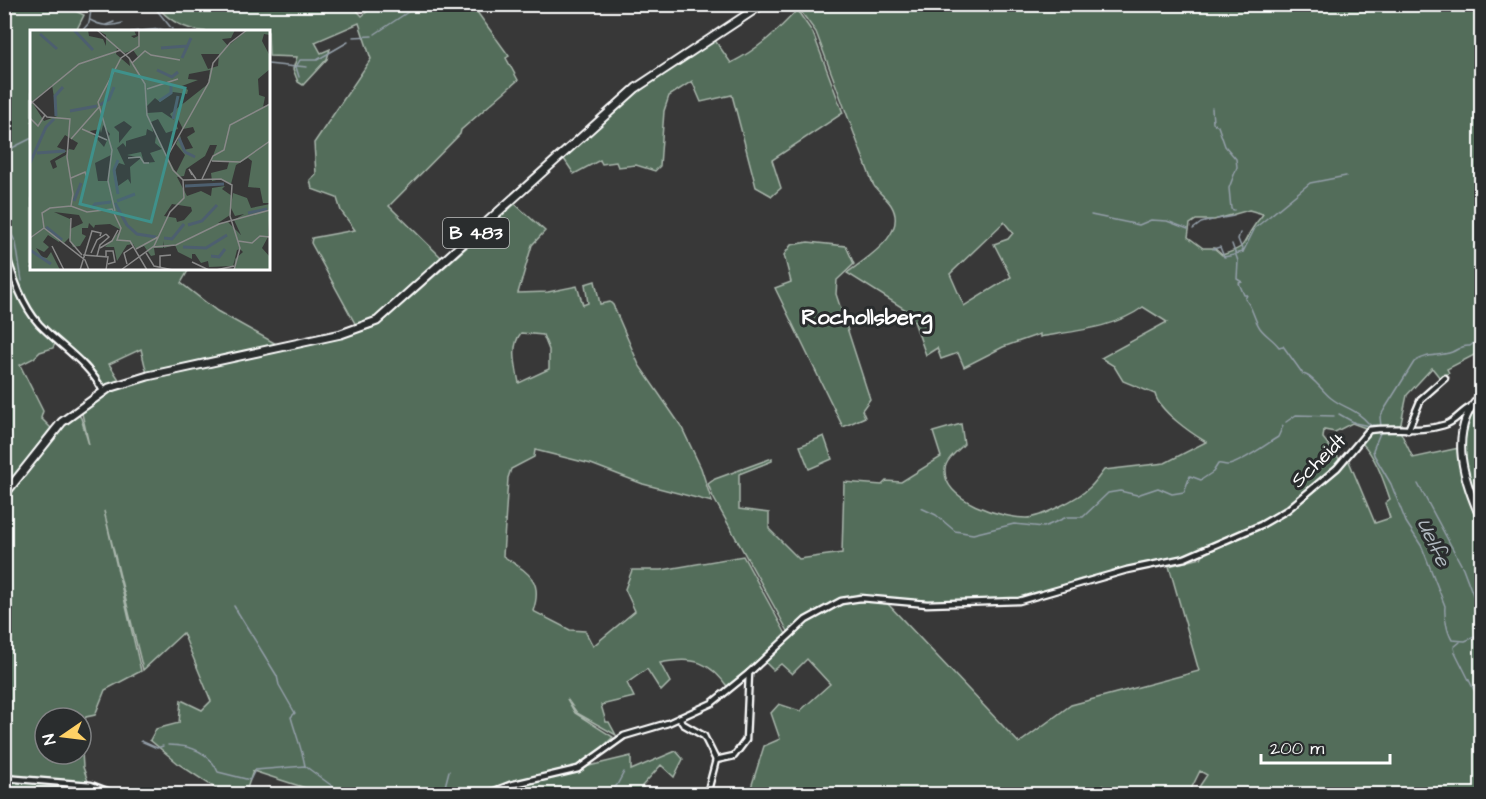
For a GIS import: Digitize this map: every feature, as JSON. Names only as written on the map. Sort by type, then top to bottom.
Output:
[{"type":"main road","name":"B 483","points":[[4,495],[55,429],[103,391],[120,383],[341,334],[377,321],[636,88],[764,4]]},
{"type":"main road","points":[[1482,394],[1471,407],[1461,440],[1461,463],[1482,522]]},
{"type":"street","points":[[4,248],[20,292],[36,320],[88,368],[103,391]]},
{"type":"street","points":[[1445,378],[1421,399],[1412,415],[1408,430],[1446,425],[1471,407]]},
{"type":"street","name":"Scheidt","points":[[487,795],[510,785],[578,769],[624,736],[679,718],[719,699],[814,614],[841,601],[854,599],[927,604],[1019,602],[1127,570],[1175,561],[1261,525],[1287,510],[1337,468],[1369,430],[1408,430]]},
{"type":"street","points":[[715,763],[734,756],[746,742],[749,673]]},
{"type":"street","points":[[679,718],[683,723],[705,736],[715,763],[707,795]]},
{"type":"street","points":[[4,778],[91,785],[116,795]]},
{"type":"green space","points":[[5,5],[63,5],[84,15],[76,30],[30,30],[30,270],[188,270],[181,283],[217,311],[278,345],[147,374],[141,349],[109,364],[120,381],[103,389],[95,375],[57,339],[53,348],[40,352],[20,365],[43,411],[41,418],[51,428],[5,488],[4,250],[10,265],[5,246],[4,143],[8,142],[4,130]]},
{"type":"green space","points":[[156,5],[352,5],[362,16],[375,5],[472,5],[509,56],[506,58],[518,80],[461,130],[460,134],[389,206],[444,260],[376,319],[357,327],[311,243],[312,238],[355,230],[341,211],[337,198],[312,189],[310,180],[316,174],[314,143],[371,59],[359,23],[315,42],[321,53],[330,49],[327,59],[303,85],[298,82],[293,69],[297,57],[270,56],[270,30],[193,30],[167,17]]},
{"type":"green space","points":[[796,5],[1481,5],[1481,362],[1476,354],[1447,369],[1449,373],[1440,378],[1432,368],[1407,395],[1400,428],[1370,427],[1370,424],[1368,429],[1352,423],[1335,432],[1324,430],[1323,438],[1341,461],[1271,518],[1184,556],[1081,579],[1021,599],[930,602],[861,596],[846,598],[823,608],[789,633],[713,497],[708,484],[715,479],[772,458],[772,461],[739,474],[739,509],[769,513],[769,529],[799,559],[842,553],[844,482],[882,485],[886,481],[901,482],[941,457],[933,432],[961,424],[964,444],[950,459],[945,469],[947,480],[953,490],[975,506],[1003,515],[1026,518],[1059,507],[1077,497],[1091,486],[1104,470],[1165,463],[1206,442],[1169,414],[1155,394],[1123,381],[1114,366],[1101,358],[1167,322],[1143,307],[1120,320],[1107,324],[1040,337],[1040,334],[1003,347],[964,367],[958,353],[941,359],[937,348],[926,355],[911,313],[847,273],[883,244],[894,226],[895,216],[887,199],[873,184],[816,32]],"holes":[[[1249,210],[1263,214],[1243,245],[1236,249],[1222,255],[1214,248],[1203,248],[1188,237],[1190,224],[1196,220],[1214,220]],[[1004,222],[1013,233],[1008,239],[994,244],[1011,277],[964,306],[950,274]]]},
{"type":"green space","points":[[797,10],[813,33],[843,113],[772,160],[781,188],[772,196],[756,187],[732,95],[701,102],[692,81],[669,96],[664,111],[660,166],[655,171],[636,165],[618,167],[616,162],[602,164],[600,160],[574,174],[564,159],[615,109],[653,79],[714,39],[731,63],[767,40]]},
{"type":"green space","points":[[515,204],[545,231],[532,245],[518,293],[548,292],[577,286],[583,305],[588,303],[585,284],[595,281],[600,304],[610,302],[613,305],[639,365],[681,426],[701,468],[712,502],[643,484],[591,464],[535,450],[534,457],[511,469],[508,478],[503,556],[526,572],[535,584],[536,600],[533,611],[570,630],[585,631],[593,646],[635,611],[625,589],[632,570],[662,570],[743,556],[787,636],[729,689],[715,672],[700,663],[682,660],[660,663],[670,682],[661,691],[647,669],[627,683],[634,697],[601,705],[606,722],[609,722],[616,735],[577,713],[567,699],[575,713],[613,737],[584,765],[539,778],[631,756],[631,770],[676,751],[683,759],[674,777],[661,765],[642,786],[648,794],[324,794],[253,771],[245,794],[224,794],[180,765],[150,740],[156,729],[179,723],[181,700],[202,710],[211,701],[183,633],[143,670],[104,511],[141,671],[105,690],[95,715],[93,715],[93,706],[33,706],[33,766],[83,766],[89,784],[115,794],[5,794],[4,499],[64,423],[77,412],[89,445],[81,409],[104,394],[127,384],[369,329],[380,324]],"holes":[[[521,333],[543,335],[549,350],[549,369],[519,383],[515,350]]]},
{"type":"green space","points":[[808,242],[846,246],[854,264],[837,280],[836,294],[870,399],[862,410],[865,417],[843,427],[775,288],[791,282],[784,255],[791,245]]},
{"type":"green space","points":[[1473,408],[1481,409],[1481,516],[1465,463],[1465,437]]},
{"type":"green space","points":[[1400,431],[1413,458],[1459,448],[1464,484],[1481,526],[1481,794],[1179,794],[1195,793],[1207,775],[1200,771],[1190,791],[1170,794],[1111,794],[1103,786],[1103,794],[749,794],[764,746],[780,739],[771,713],[779,704],[800,711],[830,684],[807,659],[792,674],[781,664],[773,670],[764,661],[818,614],[848,603],[866,601],[887,603],[1019,743],[1071,705],[1199,671],[1169,566],[1201,558],[1205,551],[1282,514],[1316,491],[1348,459],[1375,523],[1390,518],[1385,503],[1390,499],[1385,484],[1375,461],[1361,442],[1369,432]]},
{"type":"green space","points":[[824,436],[832,459],[809,469],[800,446]]},
{"type":"waterway","points":[[83,30],[89,23],[92,4]]},
{"type":"waterway","points":[[152,4],[172,29]]},
{"type":"waterway","points":[[375,34],[420,4]]},
{"type":"waterway","points":[[90,20],[105,25],[123,23]]},
{"type":"waterway","points":[[106,25],[114,22]]},
{"type":"waterway","points":[[150,30],[165,30]]},
{"type":"waterway","points":[[353,37],[372,36]]},
{"type":"waterway","points":[[270,64],[296,67],[300,60],[317,60],[348,42]]},
{"type":"waterway","points":[[297,66],[307,67]]},
{"type":"waterway","points":[[296,67],[299,77]]},
{"type":"waterway","points":[[1212,108],[1213,123],[1218,126],[1225,146],[1236,159],[1237,167],[1229,188],[1231,209],[1234,210]]},
{"type":"waterway","points":[[4,152],[30,139]]},
{"type":"waterway","points":[[1243,252],[1255,228],[1310,183],[1346,176]]},
{"type":"waterway","points":[[4,213],[16,243],[22,281]]},
{"type":"waterway","points":[[1091,215],[1139,225],[1151,220],[1167,221],[1188,229]]},
{"type":"waterway","points":[[1217,219],[1234,216]]},
{"type":"waterway","points":[[1193,229],[1201,223],[1212,220]]},
{"type":"waterway","points":[[1235,254],[1243,252],[1238,239],[1240,233]]},
{"type":"waterway","points":[[1232,244],[1238,261],[1237,279],[1242,282],[1239,283],[1244,295],[1247,295],[1245,299],[1260,328],[1279,347],[1283,346],[1303,374],[1307,375],[1336,402],[1360,415],[1370,425]]},
{"type":"waterway","points":[[1213,249],[1220,247],[1224,257],[1234,255]]},
{"type":"waterway","name":"Uelfe","points":[[1381,427],[1380,417],[1414,362],[1424,357],[1470,346],[1479,339],[1482,332]]},
{"type":"waterway","points":[[1339,414],[1355,423],[1369,426]]},
{"type":"waterway","points":[[1286,422],[1296,415],[1334,416]]},
{"type":"waterway","points":[[1372,425],[1380,426]]},
{"type":"waterway","points":[[921,508],[936,515],[955,531],[973,534],[1014,524],[1044,527],[1067,517],[1083,517],[1108,493],[1120,491],[1137,495],[1158,488],[1172,494],[1184,492],[1190,476],[1201,480],[1213,472],[1218,464],[1232,464],[1245,458],[1278,437],[1283,426]]},
{"type":"waterway","name":"Uelfe","points":[[1380,433],[1373,450],[1374,455],[1391,484],[1406,522],[1422,547],[1445,606],[1450,637],[1452,640],[1465,641],[1482,634]]},
{"type":"waterway","points":[[1418,484],[1463,568],[1476,603],[1482,606]]},
{"type":"waterway","points":[[234,606],[277,676],[279,685],[295,713],[291,717],[305,766]]},
{"type":"waterway","points":[[1460,642],[1454,647],[1455,652],[1474,690],[1482,699]]},
{"type":"waterway","points":[[141,741],[157,748],[163,746]]},
{"type":"waterway","points":[[168,745],[191,748],[204,754],[218,772],[250,780],[255,770],[305,766],[343,794]]},
{"type":"waterway","points":[[443,794],[449,771]]},
{"type":"waterway","points":[[607,794],[617,785],[624,772]]},
{"type":"district","name":"Rochollsberg","points":[[867,316]]}]
